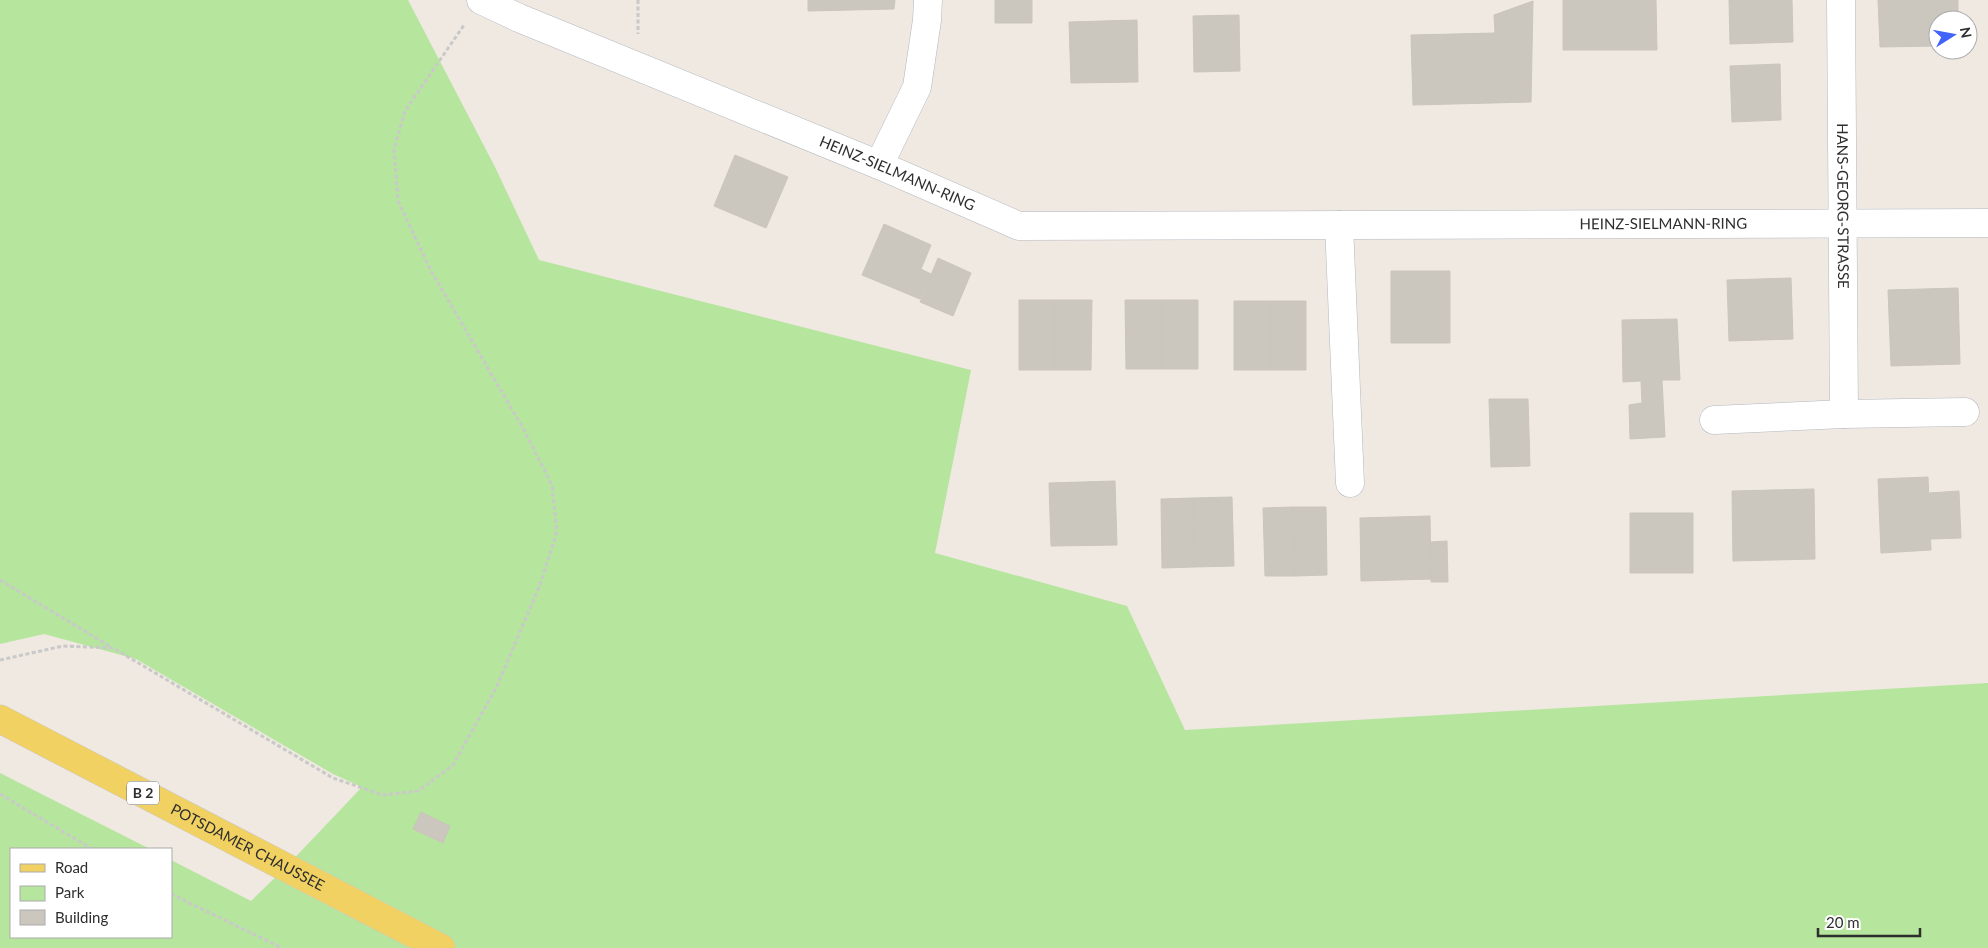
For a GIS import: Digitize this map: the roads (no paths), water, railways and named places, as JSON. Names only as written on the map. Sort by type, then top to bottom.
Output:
[{"type":"main road","name":"POTSDAMER CHAUSSEE","points":[[0,719],[441,948]]},
{"type":"street","name":"HEINZ-SIELMANN-RING","points":[[481,0],[519,18],[879,165],[1019,226],[1988,223]]},
{"type":"street","points":[[879,165],[917,87],[927,20],[928,0]]},
{"type":"street","name":"HANS-GEORG-STRASSE","points":[[1841,0],[1844,414]]},
{"type":"street","points":[[1339,225],[1350,484]]},
{"type":"street","points":[[1714,420],[1844,414],[1965,412]]}]
